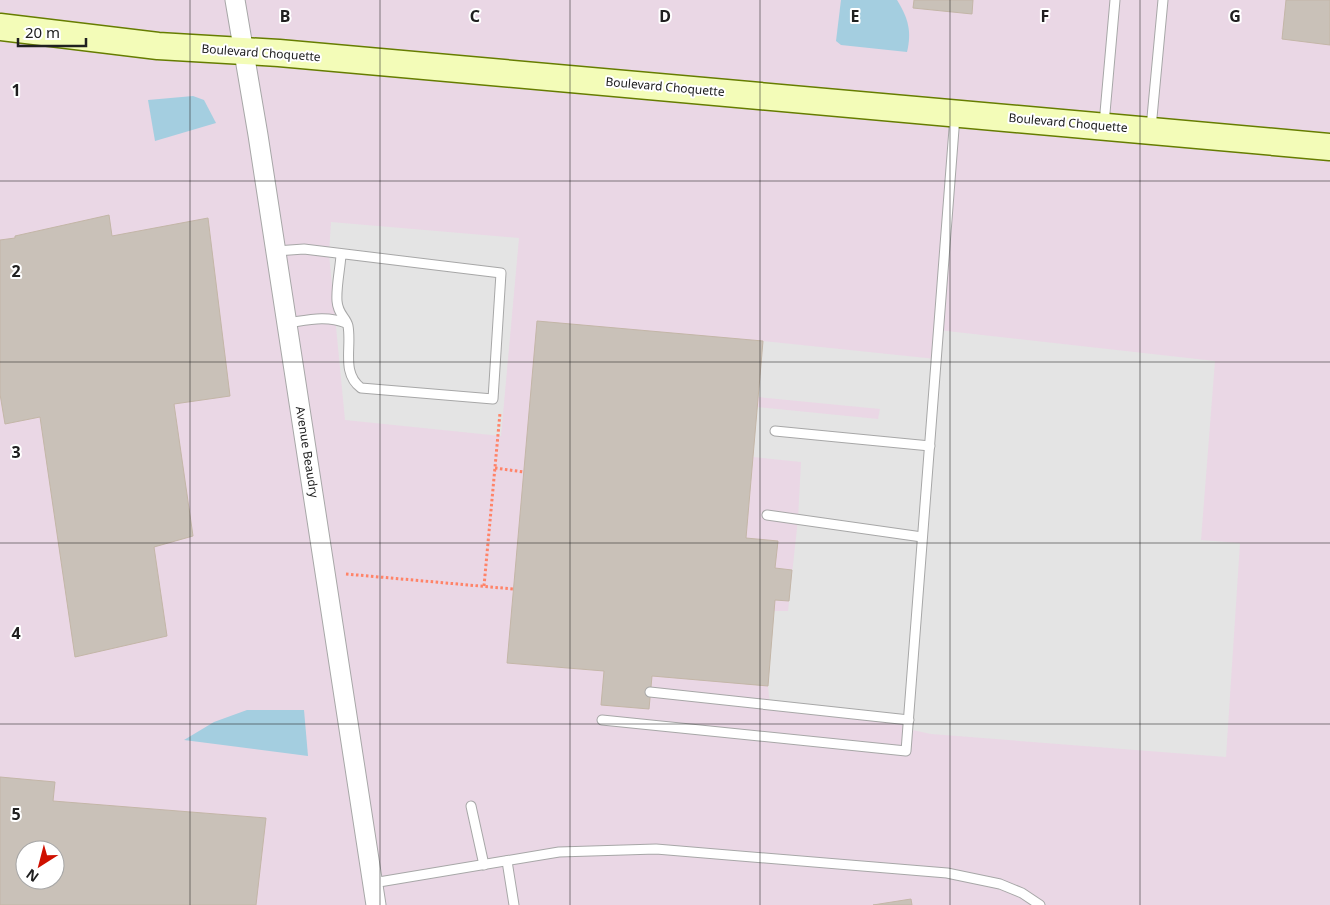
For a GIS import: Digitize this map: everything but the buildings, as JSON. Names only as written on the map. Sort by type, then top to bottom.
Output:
[{"type":"street","name":"Avenue Beaudry","points":[[234,0],[276,251],[376,905]]},
{"type":"street","name":"Boulevard Choquette","points":[[0,27],[158,46],[244,51],[1330,147]]},
{"type":"lane","points":[[1104,126],[1115,0]]},
{"type":"lane","points":[[1151,131],[1163,0]]},
{"type":"lane","points":[[602,720],[906,751],[955,113]]},
{"type":"lane","points":[[276,251],[304,249],[501,273],[493,399],[361,388],[354,383],[350,370],[348,324],[340,314],[337,301],[341,255]]},
{"type":"lane","points":[[287,323],[323,318],[335,319],[348,324]]},
{"type":"lane","points":[[775,431],[930,446]]},
{"type":"lane","points":[[767,515],[922,537]]},
{"type":"lane","points":[[650,692],[908,720]]},
{"type":"lane","points":[[471,806],[484,865]]},
{"type":"lane","points":[[373,883],[559,852],[656,849],[948,873],[1000,884],[1040,905]]},
{"type":"lane","points":[[507,861],[514,905]]},
{"type":"path","points":[[484,586],[500,413]]},
{"type":"path","points":[[495,468],[524,472]]},
{"type":"path","points":[[346,574],[513,589]]},
{"type":"shaded area","points":[[0,0],[1330,0],[1330,905],[0,905]]},
{"type":"shaded area","points":[[331,222],[519,238],[501,436],[345,420],[329,254]]},
{"type":"shaded area","points":[[938,330],[1215,361],[1201,540],[1240,543],[1226,757],[931,734],[908,729],[908,721],[770,705],[768,686],[774,611],[788,611],[798,519],[801,462],[753,457],[757,407],[878,419],[880,409],[758,397],[763,341],[936,359]]},
{"type":"water","points":[[841,0],[897,0],[908,25],[907,52],[841,45],[836,41]]},
{"type":"water","points":[[193,96],[204,100],[216,123],[155,141],[148,100]]},
{"type":"water","points":[[247,710],[304,710],[308,756],[184,740],[214,722]]}]
